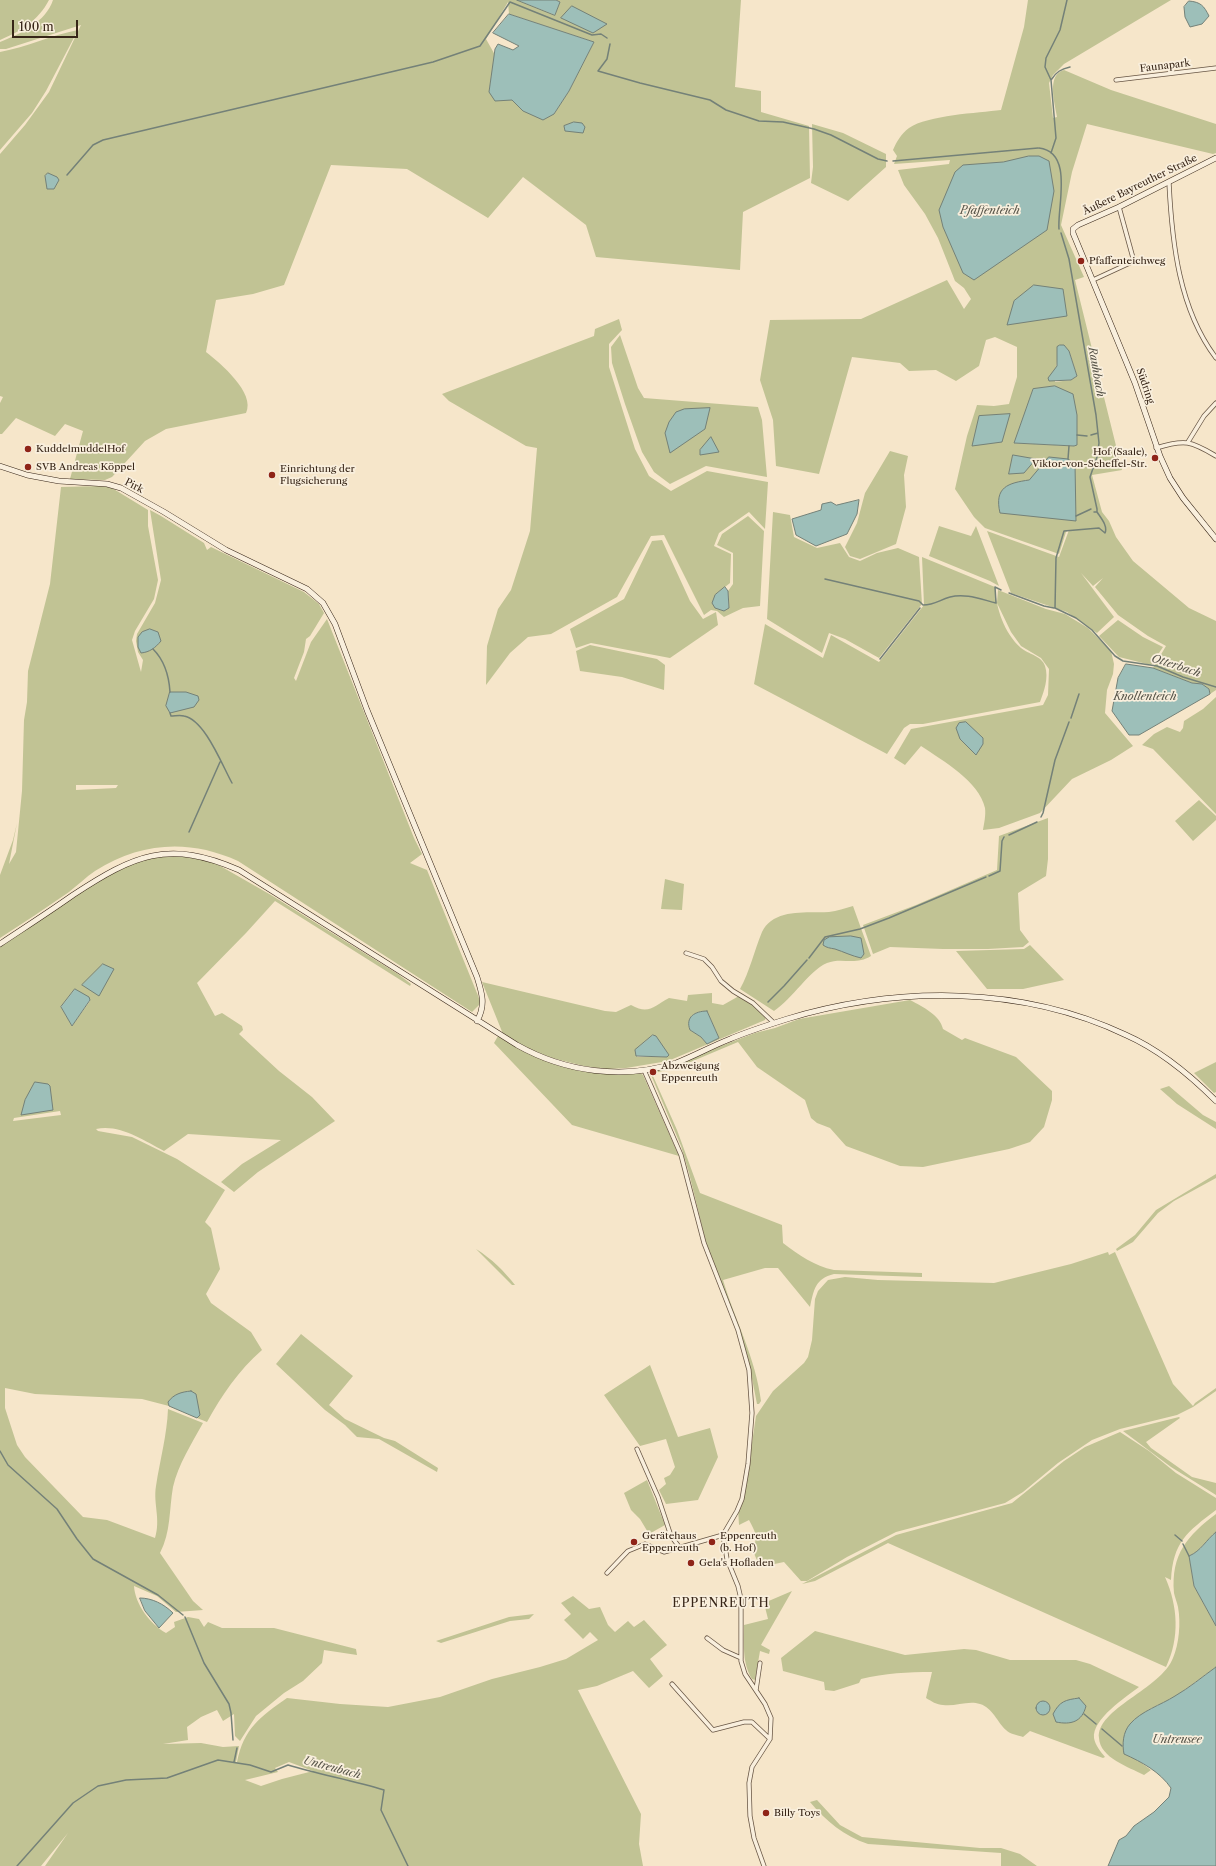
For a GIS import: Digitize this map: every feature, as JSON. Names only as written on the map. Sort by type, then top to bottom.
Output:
[{"type":"main road","name":"Äußere Bayreuther Straße","points":[[1073,229],[1078,225],[1169,183],[1216,158]]},
{"type":"main road","name":"Südring","points":[[1073,229],[1073,233],[1135,383],[1156,448],[1170,478],[1183,498],[1216,539]]},
{"type":"main road","name":"Pirk","points":[[0,466],[27,475],[59,481],[107,484],[121,488],[226,550],[306,589],[323,603],[329,611],[384,752],[477,977],[483,1003],[482,1012],[477,1021]]},
{"type":"main road","points":[[0,944],[106,873],[128,863],[164,854],[198,855],[217,860],[239,870],[477,1021],[534,1055],[552,1061],[594,1071],[644,1070],[676,1062],[731,1038],[830,1006],[938,994],[1000,999],[1060,1011],[1127,1035],[1178,1067],[1197,1082],[1216,1101]]},
{"type":"street","name":"Faunapark","points":[[1116,80],[1216,68]]},
{"type":"street","points":[[1169,183],[1174,242],[1184,291],[1194,322],[1216,358]]},
{"type":"street","points":[[1093,280],[1132,262],[1133,258],[1119,207]]},
{"type":"street","points":[[1188,442],[1204,416],[1216,403]]},
{"type":"street","points":[[1156,448],[1175,443],[1188,442],[1196,444],[1216,456]]},
{"type":"street","points":[[686,953],[704,959],[712,967],[721,981],[753,1003],[774,1023]]},
{"type":"street","points":[[644,1070],[681,1155],[707,1253],[738,1330],[749,1370],[752,1413],[748,1464],[742,1499],[737,1512],[724,1535],[727,1559],[738,1586],[741,1599],[741,1658],[745,1674],[765,1704],[771,1718],[770,1739],[752,1767],[749,1783],[750,1810],[754,1838],[764,1866]]},
{"type":"street","points":[[637,1449],[658,1497],[671,1536],[680,1548]]},
{"type":"street","points":[[607,1573],[628,1551],[645,1544],[664,1552],[724,1535]]},
{"type":"street","points":[[707,1638],[723,1650],[741,1658]]},
{"type":"street","points":[[756,1690],[760,1662]]},
{"type":"street","points":[[672,1684],[713,1730],[744,1722],[752,1722],[770,1739]]},
{"type":"green space","points":[[0,0],[49,0],[34,20],[22,29],[0,40]]},
{"type":"green space","points":[[53,0],[517,0],[555,15],[560,2],[556,0],[741,0],[735,87],[761,91],[761,112],[809,126],[810,178],[743,212],[740,270],[596,257],[586,225],[523,177],[488,218],[407,169],[331,165],[284,285],[253,294],[216,300],[206,352],[220,363],[241,388],[248,405],[246,413],[166,429],[145,441],[112,477],[105,480],[70,479],[83,431],[65,424],[55,436],[16,418],[2,434],[0,434],[0,403],[3,397],[0,396],[0,154],[25,125],[49,92],[81,25],[6,49],[0,49],[0,42],[24,31],[45,15]],"holes":[[[508,2],[509,14],[594,42],[569,91],[554,114],[523,111],[512,100],[489,92],[495,55],[486,39]]]},
{"type":"green space","points":[[1028,0],[1171,0],[1064,64],[1053,75],[1049,83],[1053,118],[1057,117],[1053,83],[1058,73],[1064,70],[1111,90],[1216,124],[1216,153],[1213,154],[1087,124],[1072,172],[1061,225],[1084,277],[1075,280],[1122,470],[1092,475],[1102,512],[1109,521],[1116,537],[1133,561],[1189,608],[1216,621],[1216,690],[1210,694],[1209,689],[1202,684],[1192,683],[1153,668],[1166,646],[1148,636],[1118,615],[1095,587],[1103,578],[1093,586],[1081,573],[1114,617],[1097,633],[1067,612],[1011,593],[987,531],[1059,557],[1069,530],[1066,532],[1059,554],[985,528],[974,517],[955,489],[967,436],[977,405],[994,406],[1009,404],[1017,377],[1017,347],[995,337],[986,340],[979,366],[956,381],[936,370],[909,371],[900,363],[852,357],[819,474],[776,466],[773,420],[760,380],[770,320],[861,319],[947,280],[964,309],[971,299],[964,288],[955,281],[938,238],[925,214],[904,185],[898,170],[949,164],[950,160],[894,164],[897,156],[893,150],[904,133],[909,128],[917,124],[940,117],[1001,110],[1024,27]],"holes":[[[1069,351],[1077,376],[1071,380],[1055,382],[1057,359]],[[1033,389],[1077,415],[1077,445],[1015,443]]]},
{"type":"green space","points":[[78,30],[46,91],[32,113],[0,150],[0,52]]},
{"type":"green space","points":[[812,124],[843,133],[886,154],[886,167],[848,201],[811,183],[813,167]]},
{"type":"green space","points":[[619,319],[622,330],[609,344],[609,367],[635,449],[649,476],[671,491],[707,471],[768,482],[765,529],[749,512],[719,533],[714,546],[731,554],[730,583],[715,595],[729,608],[728,591],[733,584],[733,553],[717,545],[722,534],[748,516],[764,531],[760,606],[743,608],[724,617],[717,611],[711,610],[704,615],[664,535],[651,536],[617,597],[551,634],[528,637],[510,653],[486,685],[487,646],[498,609],[511,590],[530,531],[537,448],[526,446],[449,401],[442,394],[594,336],[595,329]]},
{"type":"green space","points":[[620,335],[638,388],[644,398],[758,407],[762,420],[767,477],[706,466],[670,484],[654,472],[642,452],[612,363],[611,347]]},
{"type":"green space","points":[[890,451],[908,456],[904,475],[906,507],[896,544],[860,559],[850,556],[845,547],[857,523],[865,493]]},
{"type":"green space","points":[[103,486],[112,488],[148,510],[148,526],[158,580],[154,599],[135,631],[132,640],[141,672],[143,660],[138,652],[136,641],[137,634],[155,603],[161,580],[150,510],[204,543],[207,550],[211,547],[304,592],[319,604],[324,613],[310,636],[306,639],[304,652],[294,678],[296,681],[311,642],[327,619],[414,838],[422,854],[410,863],[427,870],[481,1003],[472,1012],[238,861],[201,849],[165,847],[148,849],[112,861],[95,871],[69,892],[0,938],[0,875],[13,840],[17,823],[9,864],[16,852],[22,791],[24,720],[27,702],[28,671],[50,584],[61,487]],"holes":[[[76,785],[118,785],[116,788],[76,790]]]},
{"type":"green space","points":[[773,512],[790,515],[794,537],[817,548],[840,543],[849,557],[860,561],[877,553],[898,548],[919,557],[922,604],[879,658],[845,639],[829,633],[822,653],[767,619]]},
{"type":"green space","points":[[939,526],[971,536],[976,526],[999,586],[929,556]]},
{"type":"green space","points":[[662,540],[690,601],[703,619],[716,612],[718,625],[670,658],[591,643],[576,648],[570,629],[624,599],[652,541]]},
{"type":"green space","points":[[922,557],[995,587],[999,612],[1010,635],[1021,648],[1038,657],[1045,666],[1046,680],[1040,702],[923,724],[910,724],[904,728],[887,754],[754,684],[765,624],[823,658],[831,635],[879,662],[924,605]]},
{"type":"green space","points":[[998,590],[1046,609],[1065,614],[1088,628],[1111,651],[1114,664],[1113,674],[1107,690],[1105,713],[1133,746],[1111,760],[1072,779],[1040,813],[999,828],[983,830],[985,808],[981,798],[976,789],[959,772],[921,746],[905,765],[894,758],[911,729],[1043,705],[1048,695],[1049,669],[1041,658],[1021,646],[1011,632],[997,603]]},
{"type":"green space","points":[[1118,620],[1143,637],[1163,647],[1151,665],[1119,657],[1099,636]]},
{"type":"green space","points":[[590,645],[657,659],[665,665],[664,690],[622,677],[580,671],[576,651]]},
{"type":"green space","points":[[1216,697],[1216,814],[1153,749],[1142,745],[1154,734],[1167,727],[1180,732],[1183,728],[1184,721],[1203,709]]},
{"type":"green space","points":[[1199,800],[1216,816],[1216,820],[1193,841],[1175,821]]},
{"type":"green space","points":[[1048,818],[1048,859],[1046,876],[1018,893],[1020,930],[1029,942],[1023,947],[943,949],[890,947],[873,954],[863,925],[916,905],[997,870],[999,836]]},
{"type":"green space","points":[[174,855],[215,863],[271,895],[398,974],[411,984],[410,986],[275,901],[197,983],[215,1016],[222,1013],[242,1026],[243,1030],[239,1034],[279,1071],[312,1097],[335,1121],[258,1172],[234,1192],[221,1182],[242,1164],[281,1140],[188,1134],[164,1151],[123,1131],[105,1128],[96,1129],[98,1131],[132,1137],[177,1159],[225,1190],[205,1222],[211,1228],[220,1269],[206,1294],[211,1303],[251,1332],[262,1350],[245,1366],[231,1384],[207,1422],[197,1418],[200,1415],[168,1402],[169,1406],[142,1399],[35,1394],[5,1388],[5,1408],[17,1445],[25,1457],[83,1517],[107,1520],[155,1538],[157,1531],[157,1518],[155,1493],[165,1438],[168,1409],[203,1423],[186,1454],[175,1479],[168,1529],[164,1545],[160,1553],[193,1601],[203,1610],[176,1612],[157,1596],[134,1586],[137,1600],[144,1613],[160,1629],[166,1633],[175,1627],[174,1622],[188,1617],[199,1619],[204,1627],[208,1622],[222,1628],[274,1628],[356,1649],[357,1655],[324,1650],[322,1663],[303,1681],[284,1693],[256,1716],[240,1741],[235,1736],[234,1714],[223,1721],[217,1710],[201,1717],[187,1727],[188,1740],[163,1744],[201,1743],[223,1747],[239,1746],[237,1762],[244,1740],[254,1724],[287,1698],[340,1704],[388,1707],[440,1697],[492,1679],[566,1659],[598,1640],[590,1632],[583,1639],[564,1620],[571,1614],[561,1603],[573,1596],[589,1609],[600,1607],[608,1625],[615,1632],[628,1621],[634,1627],[644,1620],[667,1645],[650,1659],[663,1676],[649,1688],[633,1671],[597,1686],[578,1690],[641,1814],[639,1844],[643,1866],[45,1866],[68,1833],[41,1866],[0,1866],[0,947],[107,875],[144,859]],"holes":[[[75,989],[90,1001],[72,1026],[61,1007]],[[60,1111],[61,1115],[13,1121],[14,1118]],[[289,1762],[313,1771],[261,1786],[245,1780],[278,1772],[275,1768]]]},
{"type":"green space","points":[[665,879],[684,884],[682,910],[661,909]]},
{"type":"green space","points":[[853,906],[871,956],[854,961],[833,961],[827,963],[814,972],[781,1006],[774,1011],[740,989],[747,975],[762,932],[767,924],[782,915],[791,913],[829,912]]},
{"type":"green space","points":[[1030,945],[1064,980],[1023,989],[987,989],[956,951],[1024,949]]},
{"type":"green space","points":[[482,982],[605,1011],[616,1012],[631,1005],[642,1009],[651,1008],[669,998],[687,1001],[688,995],[712,993],[712,1003],[723,1005],[739,996],[756,1007],[766,1017],[765,1020],[668,1061],[626,1068],[607,1069],[584,1066],[552,1058],[524,1047],[503,1034]],"holes":[[[707,1011],[719,1038],[707,1044],[701,1037],[690,1030],[689,1025],[692,1016],[698,1012]],[[653,1035],[656,1036],[667,1057],[637,1057],[639,1047]]]},
{"type":"green space","points":[[910,1000],[935,1016],[943,1029],[962,1040],[965,1038],[1016,1057],[1052,1091],[1052,1100],[1044,1127],[1030,1142],[1009,1149],[923,1167],[900,1166],[846,1146],[830,1128],[817,1123],[811,1118],[805,1100],[757,1067],[738,1042],[681,1066],[655,1073],[653,1076],[677,1130],[700,1193],[782,1225],[783,1243],[801,1256],[820,1266],[834,1270],[922,1273],[922,1277],[834,1274],[823,1279],[816,1286],[810,1307],[778,1268],[765,1268],[723,1280],[755,1370],[761,1401],[757,1404],[748,1358],[739,1329],[709,1255],[681,1146],[651,1075],[658,1070],[755,1033],[775,1028],[799,1019]]},
{"type":"green space","points":[[498,1036],[532,1055],[565,1067],[600,1073],[640,1073],[643,1075],[679,1156],[572,1125],[494,1043]]},
{"type":"green space","points":[[1216,1062],[1216,1092],[1214,1093],[1194,1073]]},
{"type":"green space","points":[[1169,1086],[1203,1115],[1216,1122],[1216,1129],[1177,1104],[1160,1089]]},
{"type":"green space","points":[[1216,1174],[1216,1178],[1174,1201],[1158,1213],[1133,1242],[1117,1251],[1116,1249],[1135,1235],[1156,1210]]},
{"type":"green space","points":[[476,1249],[507,1275],[515,1285],[512,1285]]},
{"type":"green space","points":[[1108,1252],[1109,1255],[1115,1252],[1173,1384],[1193,1406],[1216,1388],[1216,1391],[1193,1407],[1177,1415],[1120,1429],[1092,1440],[1058,1463],[1023,1492],[1005,1503],[896,1532],[847,1557],[807,1581],[801,1581],[784,1562],[760,1567],[752,1549],[756,1538],[754,1531],[749,1520],[739,1525],[738,1508],[746,1483],[756,1416],[773,1391],[804,1363],[808,1357],[812,1340],[815,1299],[818,1291],[828,1280],[845,1277],[878,1280],[994,1283],[1071,1264]]},
{"type":"green space","points":[[301,1334],[353,1376],[329,1405],[345,1419],[384,1438],[395,1441],[438,1468],[437,1472],[379,1439],[357,1437],[345,1425],[325,1410],[276,1364]]},
{"type":"green space","points":[[650,1365],[678,1437],[710,1428],[718,1457],[698,1500],[666,1504],[659,1490],[666,1484],[664,1478],[670,1475],[675,1467],[666,1439],[640,1446],[604,1395]]},
{"type":"green space","points":[[1180,1418],[1146,1442],[1151,1448],[1192,1477],[1216,1483],[1216,1495],[1171,1467],[1123,1431]]},
{"type":"green space","points":[[1120,1432],[1149,1451],[1176,1473],[1216,1498],[1216,1510],[1197,1525],[1183,1539],[1178,1547],[1172,1567],[1171,1580],[1165,1577],[1173,1599],[1176,1622],[1174,1645],[1166,1667],[888,1543],[815,1581],[802,1584],[896,1535],[1012,1503],[1064,1461],[1085,1447]]},
{"type":"green space","points":[[647,1480],[665,1525],[649,1534],[640,1519],[631,1510],[624,1493]]},
{"type":"green space","points":[[1216,1514],[1216,1532],[1197,1551],[1189,1556],[1194,1586],[1216,1626],[1216,1667],[1175,1697],[1148,1710],[1124,1753],[1139,1761],[1151,1770],[1144,1775],[1116,1761],[1104,1751],[1099,1738],[1101,1728],[1118,1708],[1156,1680],[1173,1658],[1177,1646],[1179,1626],[1179,1613],[1174,1593],[1175,1567],[1178,1557],[1189,1538]]},
{"type":"green space","points":[[792,1591],[761,1645],[770,1650],[769,1654],[760,1651],[755,1680],[752,1679],[745,1660],[744,1625],[768,1619],[764,1603]]},
{"type":"green space","points":[[534,1614],[529,1619],[510,1621],[441,1643],[436,1641],[509,1617]]},
{"type":"green space","points":[[815,1631],[905,1655],[964,1649],[976,1650],[1010,1660],[1076,1660],[1090,1664],[1139,1687],[1111,1709],[1098,1723],[1094,1738],[1097,1746],[1105,1757],[1103,1758],[1030,1731],[1023,1737],[1009,1732],[988,1709],[980,1704],[971,1703],[941,1705],[934,1703],[926,1698],[932,1672],[879,1675],[861,1679],[859,1683],[834,1691],[825,1690],[824,1682],[783,1671],[781,1658]]},
{"type":"green space","points":[[817,1800],[840,1825],[862,1837],[980,1848],[1001,1848],[1020,1854],[1037,1866],[1001,1866],[1001,1853],[868,1844],[851,1837],[829,1822],[810,1802]]},
{"type":"water","points":[[517,0],[556,0],[560,2],[555,15]]},
{"type":"water","points":[[1189,1],[1196,2],[1204,7],[1209,16],[1202,24],[1190,27],[1185,17],[1184,7]]},
{"type":"water","points":[[572,6],[607,24],[593,33],[561,18]]},
{"type":"water","points":[[509,14],[594,42],[569,91],[554,114],[543,120],[523,111],[512,100],[495,101],[489,92],[495,49],[498,44],[513,50],[519,46],[493,33]]},
{"type":"water","points":[[574,122],[582,123],[585,127],[583,133],[565,131],[564,126]]},
{"type":"water","name":"Pfaffenteich","points":[[1029,156],[1039,156],[1049,161],[1054,191],[1047,230],[974,280],[963,273],[943,227],[939,210],[955,172],[963,165],[1003,162]]},
{"type":"water","points":[[48,173],[57,177],[59,180],[54,189],[47,189],[45,176]]},
{"type":"water","points":[[1034,285],[1063,289],[1067,316],[1007,325],[1014,301]]},
{"type":"water","points":[[1064,345],[1069,351],[1077,376],[1071,380],[1049,381],[1048,378],[1057,366],[1057,347]]},
{"type":"water","points":[[1055,386],[1073,394],[1077,415],[1077,445],[1014,443],[1033,389]]},
{"type":"water","points":[[710,408],[705,429],[670,453],[665,433],[669,422],[676,412],[684,409]]},
{"type":"water","points":[[1010,414],[1002,442],[972,446],[979,416]]},
{"type":"water","points":[[711,437],[719,452],[700,455],[700,450]]},
{"type":"water","points":[[1013,455],[1036,459],[1024,473],[1009,474]]},
{"type":"water","points":[[1049,457],[1068,459],[1075,464],[1076,521],[1000,513],[999,497],[1004,488],[1015,483],[1029,480]]},
{"type":"water","points":[[859,500],[857,514],[847,534],[816,546],[796,535],[792,519],[821,510],[822,504],[831,502],[836,505]]},
{"type":"water","points":[[725,587],[728,591],[729,608],[724,611],[715,608],[712,603],[715,595]]},
{"type":"water","points":[[150,629],[158,632],[161,641],[157,646],[147,652],[141,653],[138,647],[138,637],[142,632]]},
{"type":"water","name":"Knollenteich","points":[[1126,664],[1153,668],[1192,683],[1202,684],[1209,689],[1210,694],[1139,735],[1129,735],[1112,711],[1118,678]]},
{"type":"water","points":[[170,692],[186,692],[198,696],[199,700],[194,707],[170,713],[166,706]]},
{"type":"water","points":[[966,722],[983,738],[983,744],[976,755],[960,739],[956,728],[959,723]]},
{"type":"water","points":[[851,936],[861,938],[864,954],[861,958],[823,945],[824,940],[829,937]]},
{"type":"water","points":[[103,964],[114,969],[99,996],[82,985]]},
{"type":"water","points":[[75,989],[89,997],[90,1000],[72,1026],[61,1007]]},
{"type":"water","points":[[707,1011],[719,1038],[707,1044],[701,1037],[690,1030],[689,1022],[690,1018],[695,1014]]},
{"type":"water","points":[[653,1035],[656,1036],[669,1055],[667,1057],[636,1056],[635,1050]]},
{"type":"water","points":[[35,1082],[48,1084],[50,1086],[53,1110],[21,1115],[25,1100]]},
{"type":"water","points":[[191,1391],[196,1394],[200,1415],[197,1418],[169,1406],[168,1402],[178,1394]]},
{"type":"water","points":[[1216,1532],[1216,1626],[1194,1586],[1189,1556],[1197,1551]]},
{"type":"water","points":[[140,1598],[158,1602],[173,1613],[159,1628],[145,1611]]},
{"type":"water","name":"Untreusee","points":[[1216,1667],[1216,1866],[1108,1866],[1119,1840],[1126,1836],[1134,1826],[1154,1812],[1169,1797],[1171,1788],[1162,1777],[1150,1768],[1124,1754],[1124,1738],[1128,1727],[1140,1715],[1180,1693]]},
{"type":"water","points":[[1079,1698],[1086,1706],[1082,1716],[1071,1722],[1056,1722],[1053,1714],[1058,1706],[1063,1702]]},
{"type":"water","points":[[1040,1701],[1046,1701],[1050,1705],[1050,1711],[1046,1715],[1040,1715],[1036,1711],[1036,1705]]},
{"type":"waterway","name":"Rauhbach","points":[[1051,153],[1056,138],[1051,80],[1045,67],[1046,58],[1060,30],[1067,0]]},
{"type":"waterway","points":[[67,175],[93,145],[103,140],[433,62],[480,46],[510,2],[592,35],[601,34],[607,38]]},
{"type":"waterway","points":[[610,44],[607,59],[598,71],[710,100],[726,110],[759,121],[783,122],[814,129],[831,135],[878,159],[887,161]]},
{"type":"waterway","points":[[1051,80],[1059,71],[1070,67]]},
{"type":"waterway","points":[[893,161],[1038,148]]},
{"type":"waterway","points":[[1039,148],[1050,152],[1057,159],[1060,170],[1061,195],[1059,229]]},
{"type":"waterway","name":"Rauhbach","points":[[1061,233],[1069,259],[1096,415],[1099,443],[1097,457],[1090,477],[1097,509],[1097,512],[1094,512]]},
{"type":"waterway","name":"Rauhbach","points":[[1091,435],[1098,433]]},
{"type":"waterway","points":[[1077,435],[1087,436]]},
{"type":"waterway","points":[[1068,459],[1069,446]]},
{"type":"waterway","name":"Rauhbach","points":[[1076,516],[1091,509]]},
{"type":"waterway","name":"Otterbach","points":[[1097,512],[1105,525],[1105,533],[1099,528],[1064,531],[1056,558],[1055,608],[1076,618],[1092,630],[1115,656],[1123,661],[1157,666],[1183,677],[1216,687]]},
{"type":"waterway","points":[[825,579],[919,601],[923,605],[956,596],[973,597],[996,603],[995,587],[1001,590]]},
{"type":"waterway","points":[[1009,593],[1044,606],[1054,608]]},
{"type":"waterway","points":[[880,659],[920,608]]},
{"type":"waterway","points":[[153,649],[157,653],[165,669],[170,692]]},
{"type":"waterway","points":[[1071,718],[1079,694]]},
{"type":"waterway","points":[[170,713],[171,716],[182,716],[192,719],[199,726],[212,744],[232,783]]},
{"type":"waterway","points":[[1041,817],[1055,760],[1069,722]]},
{"type":"waterway","points":[[189,832],[220,762]]},
{"type":"waterway","points":[[1009,835],[1037,822]]},
{"type":"waterway","points":[[989,876],[1000,871],[1002,841],[1004,837]]},
{"type":"waterway","points":[[809,958],[825,937],[860,929],[986,877]]},
{"type":"waterway","points":[[768,1002],[807,960]]},
{"type":"waterway","points":[[0,1451],[8,1465],[57,1509],[77,1539],[93,1559],[158,1595],[183,1615]]},
{"type":"waterway","points":[[1175,1535],[1182,1541]]},
{"type":"waterway","points":[[1183,1544],[1189,1556]]},
{"type":"waterway","points":[[185,1617],[204,1663],[229,1704],[233,1740]]},
{"type":"waterway","points":[[1084,1714],[1096,1724]]},
{"type":"waterway","points":[[1102,1729],[1122,1746]]},
{"type":"waterway","points":[[234,1762],[237,1748]]},
{"type":"waterway","name":"Untreubach","points":[[17,1866],[73,1803],[98,1786],[126,1780],[167,1778],[218,1760],[250,1765],[271,1772],[288,1765],[384,1790],[381,1810],[408,1866]]},
{"type":"place","name":"Pfaffenteichweg","points":[[1081,261]]},
{"type":"place","name":"KuddelmuddelHof","points":[[28,449]]},
{"type":"place","name":"Hof (Saale), Viktor-von-Scheffel-Str.","points":[[1155,458]]},
{"type":"place","name":"SVB Andreas Köppel","points":[[28,467]]},
{"type":"place","name":"Einrichtung der Flugsicherung","points":[[272,475]]},
{"type":"place","name":"Abzweigung Eppenreuth","points":[[653,1072]]},
{"type":"place","name":"Gerätehaus Eppenreuth","points":[[634,1542]]},
{"type":"place","name":"Eppenreuth (b. Hof)","points":[[712,1542]]},
{"type":"place","name":"Gela's Hofladen","points":[[691,1563]]},
{"type":"place","name":"Billy Toys","points":[[766,1813]]},
{"type":"district","name":"EPPENREUTH","points":[[721,1604]]}]
